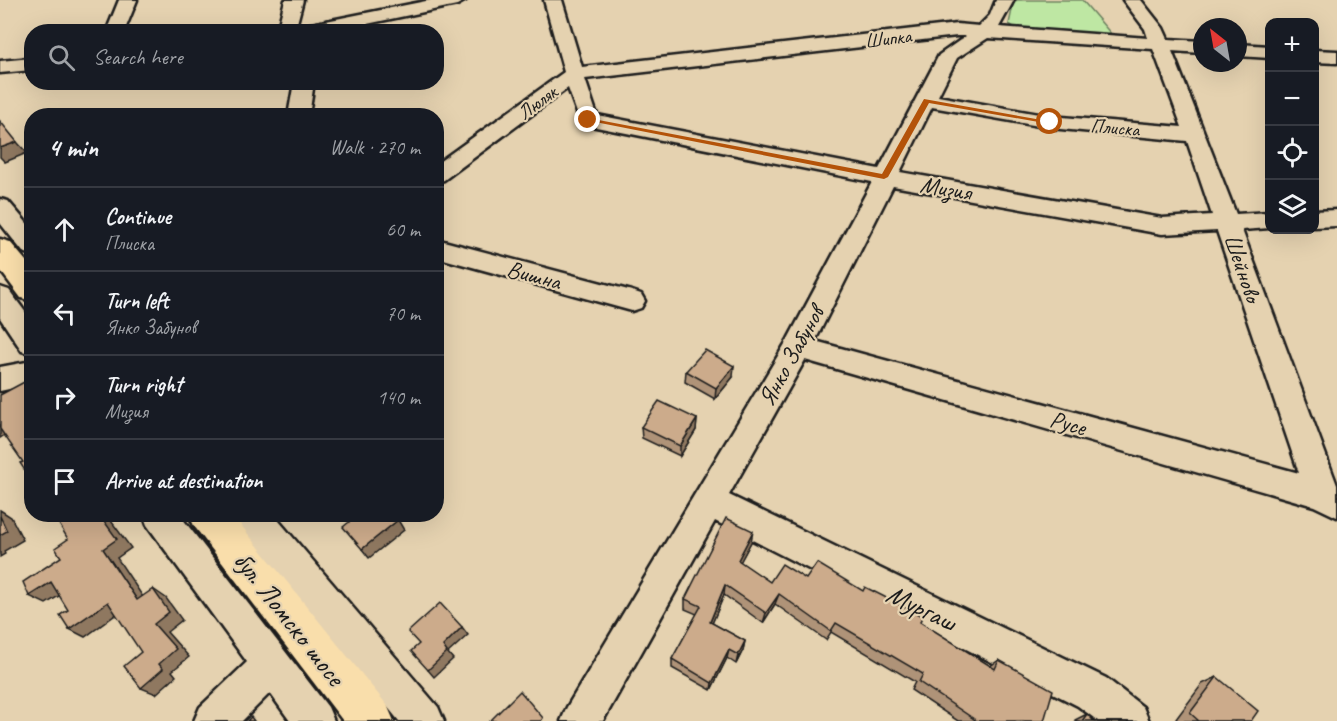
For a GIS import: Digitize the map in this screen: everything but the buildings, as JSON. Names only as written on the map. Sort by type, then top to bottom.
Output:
[{"type":"main road","points":[[0,249],[24,280]]},
{"type":"main road","name":"бул. Ломско шосе","points":[[214,522],[371,721]]},
{"type":"street","points":[[118,24],[128,0]]},
{"type":"street","points":[[288,24],[294,0]]},
{"type":"street","points":[[339,24],[457,0]]},
{"type":"street","name":"Люляк","points":[[444,169],[574,74],[553,0]]},
{"type":"street","name":"Янко Забунов","points":[[581,721],[798,347],[949,55],[987,30],[1003,10],[1005,0]]},
{"type":"street","name":"Шейново","points":[[1132,0],[1154,28],[1158,44],[1196,135],[1330,498]]},
{"type":"street","name":"Шипка","points":[[574,74],[908,35],[987,30],[1193,46]]},
{"type":"street","points":[[1247,51],[1265,52]]},
{"type":"street","points":[[0,67],[24,65]]},
{"type":"street","name":"Мизия","points":[[574,74],[588,120],[884,177],[1162,226],[1265,220]]},
{"type":"street","points":[[299,108],[303,90]]},
{"type":"street","name":"Плиска","points":[[927,100],[1050,122],[1196,135]]},
{"type":"street","points":[[4,211],[24,210]]},
{"type":"street","points":[[4,211],[24,236]]},
{"type":"street","points":[[1319,219],[1337,218]]},
{"type":"street","name":"Вишна","points":[[444,250],[632,301]]},
{"type":"street","points":[[0,297],[24,332]]},
{"type":"street","name":"Русе","points":[[798,347],[1330,498]]},
{"type":"street","points":[[0,379],[24,374]]},
{"type":"street","name":"Мургаш","points":[[709,501],[1092,692],[1129,721]]},
{"type":"street","points":[[165,522],[314,721]]},
{"type":"street","points":[[259,522],[424,721]]},
{"type":"street","points":[[214,721],[272,664]]},
{"type":"green space","points":[[1014,0],[1082,0],[1112,35],[1017,29],[1009,24]]},
{"type":"route","points":[[588,120],[884,177],[927,100],[1050,122]]}]
